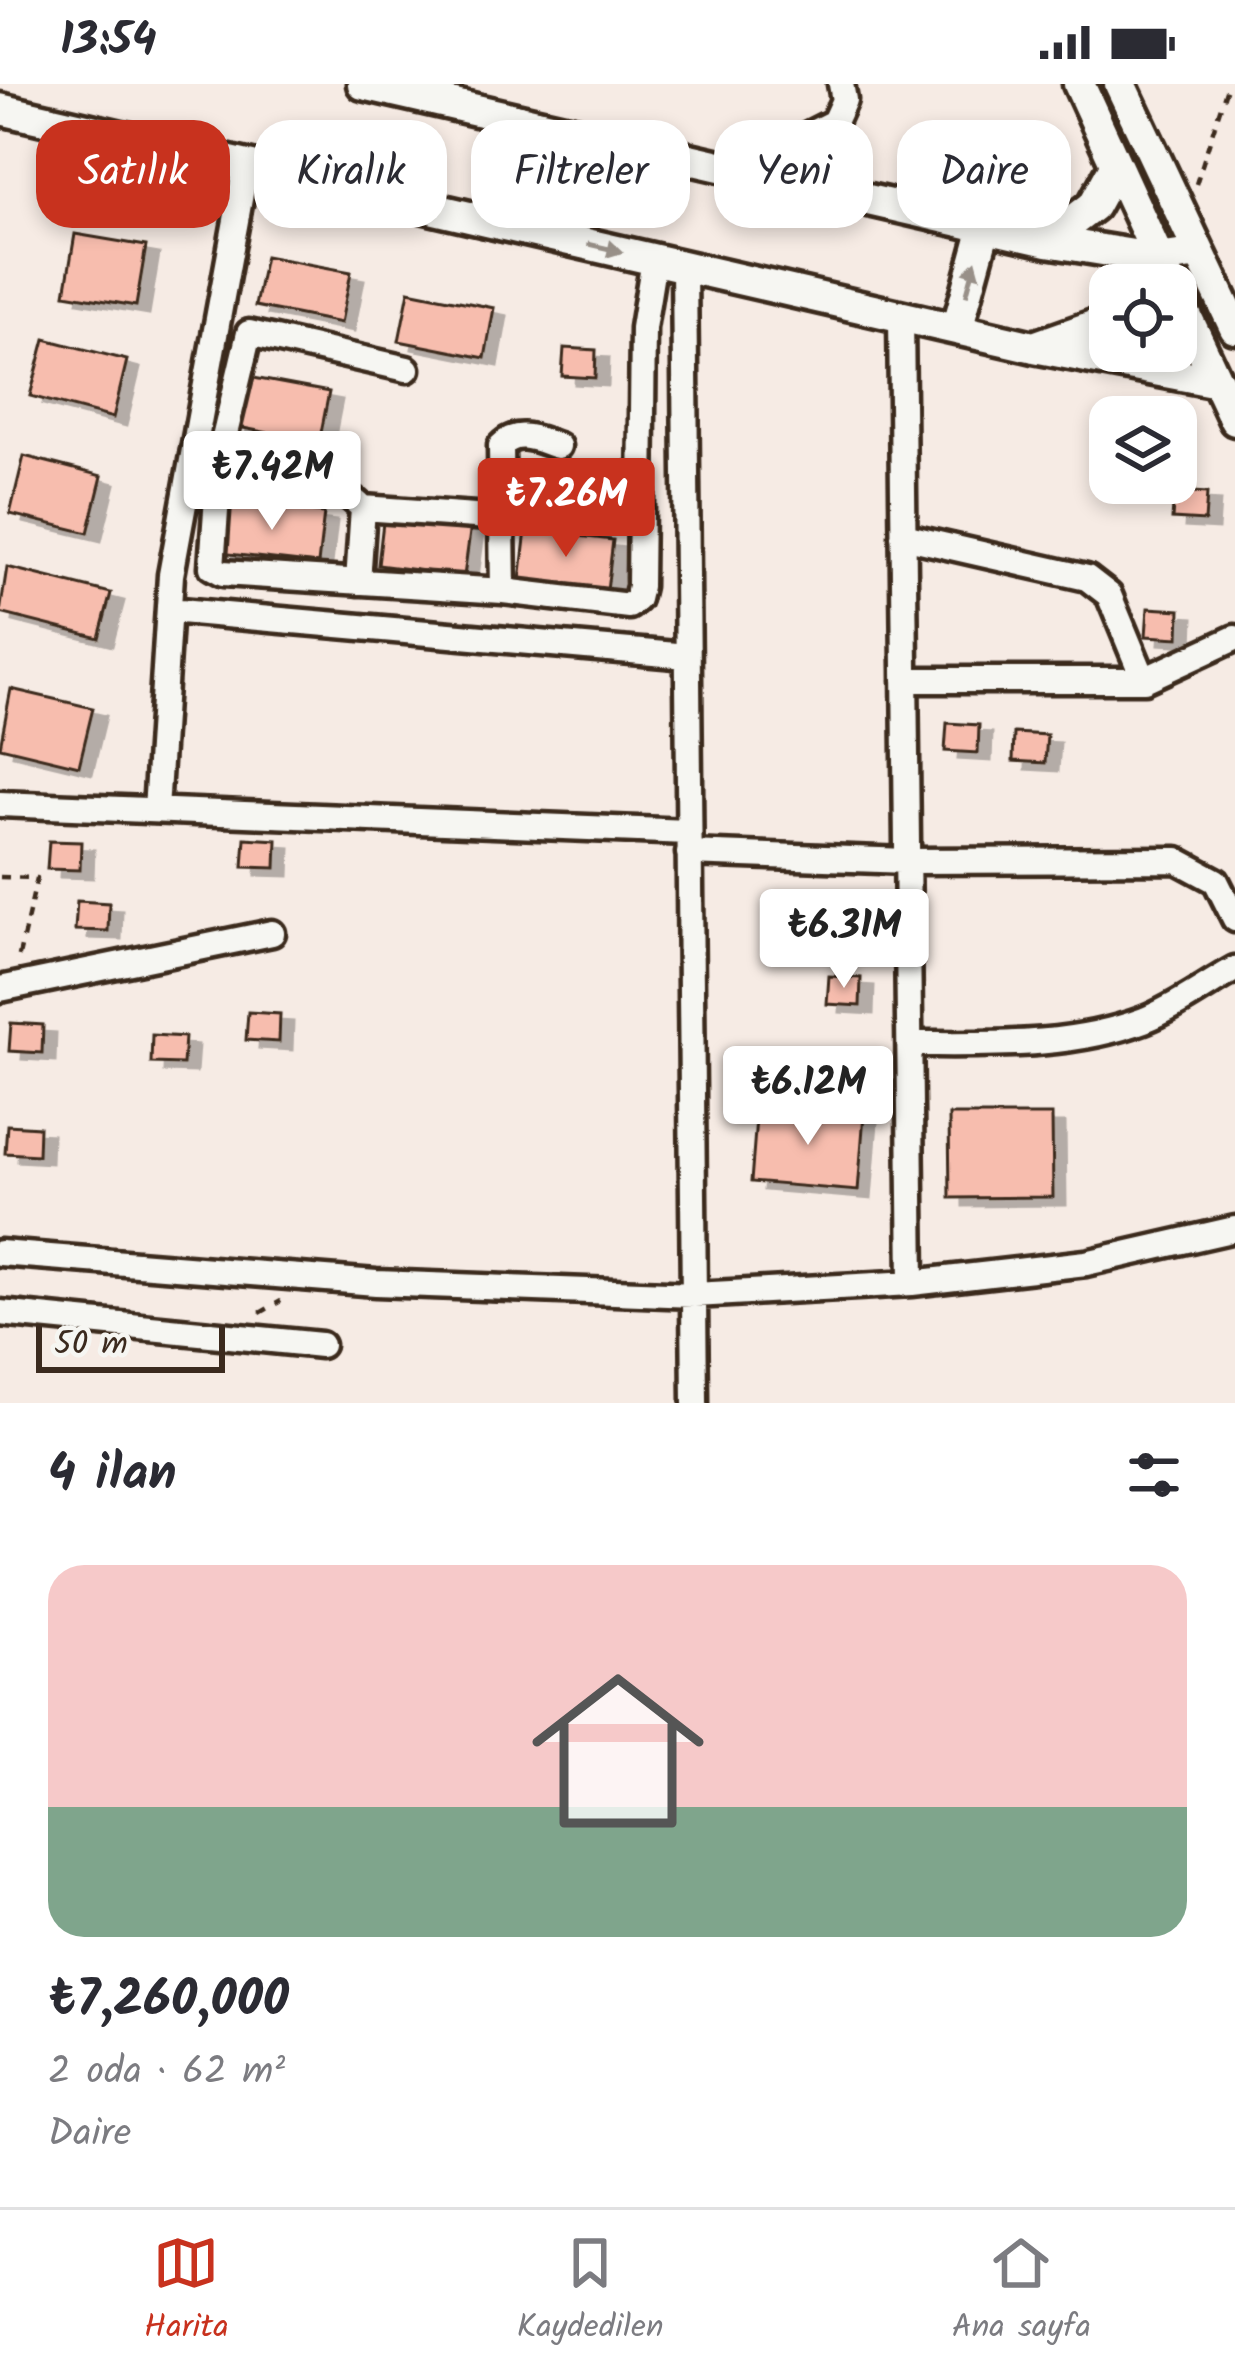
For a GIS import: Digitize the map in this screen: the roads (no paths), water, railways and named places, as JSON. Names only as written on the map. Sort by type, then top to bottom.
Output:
[{"type":"main road","points":[[363,84],[714,164]]},
{"type":"main road","points":[[1079,84],[1160,264]]},
{"type":"main road","points":[[1120,84],[1235,328]]},
{"type":"main road","points":[[0,109],[1034,347],[1217,382]]},
{"type":"main road","points":[[1047,241],[1093,206],[1115,166]]},
{"type":"main road","points":[[957,329],[984,228]]},
{"type":"main road","points":[[993,228],[1134,264]]},
{"type":"main road","points":[[1197,267],[1206,266]]},
{"type":"main road","points":[[1197,275],[1206,266]]},
{"type":"main road","points":[[1034,347],[1089,327]]},
{"type":"main road","points":[[1197,340],[1235,420]]},
{"type":"street","points":[[835,120],[844,100],[841,84]]},
{"type":"street","points":[[156,810],[171,575],[246,166]]},
{"type":"street","points":[[407,369],[249,333],[220,455],[212,567],[223,573],[503,591],[629,606],[637,599],[640,586],[643,328],[669,263]]},
{"type":"street","points":[[669,263],[687,656],[695,1403]]},
{"type":"street","points":[[901,316],[912,1283]]},
{"type":"street","points":[[503,591],[501,446],[509,437],[523,435],[558,446]]},
{"type":"street","points":[[220,455],[335,484],[363,508],[503,518]]},
{"type":"street","points":[[587,506],[639,514]]},
{"type":"street","points":[[358,582],[363,508]]},
{"type":"street","points":[[903,536],[1087,578],[1109,595],[1144,680]]},
{"type":"street","points":[[169,610],[687,656]]},
{"type":"street","points":[[905,680],[1144,680],[1235,638]]},
{"type":"street","points":[[0,804],[688,843],[907,861],[1177,860],[1216,881],[1235,919]]},
{"type":"street","points":[[6,988],[272,933]]},
{"type":"street","points":[[910,1044],[1020,1044],[1088,1037],[1148,1018],[1235,969]]},
{"type":"street","points":[[0,1253],[324,1279],[694,1295],[912,1283],[1086,1263],[1235,1229]]},
{"type":"street","points":[[0,1313],[321,1345]]}]
